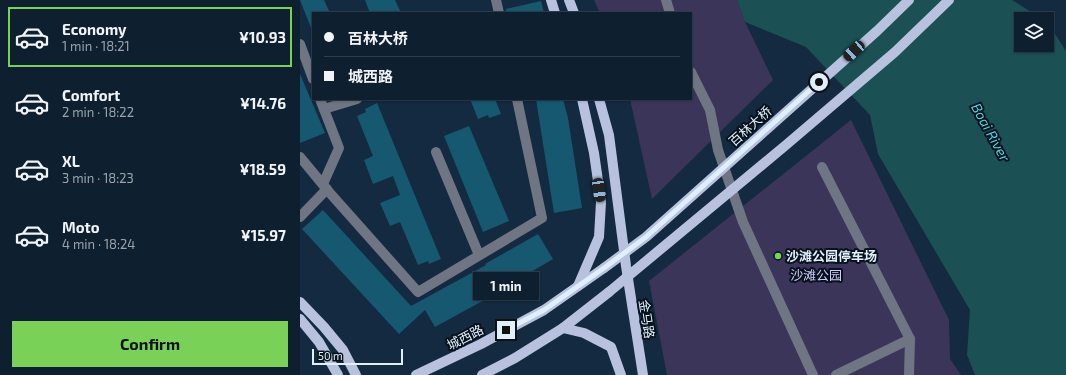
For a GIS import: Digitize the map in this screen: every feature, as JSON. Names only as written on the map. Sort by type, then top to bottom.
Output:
[{"type":"main road","points":[[551,0],[555,12]]},
{"type":"main road","points":[[569,0],[574,12]]},
{"type":"main road","name":"百林大桥","points":[[604,268],[646,237],[877,31],[909,0]]},
{"type":"main road","points":[[482,375],[515,358],[563,328],[609,292],[889,57],[949,0]]},
{"type":"main road","points":[[578,286],[599,237],[601,202],[594,153],[582,100]]},
{"type":"main road","name":"金马路","points":[[599,100],[609,135],[626,266],[643,375]]},
{"type":"main road","name":"城西路","points":[[416,375],[481,344],[544,310],[604,268]]},
{"type":"main road","points":[[300,302],[343,350],[356,375]]},
{"type":"main road","points":[[300,319],[319,342],[338,375]]},
{"type":"main road","points":[[563,328],[584,333],[611,347],[621,375]]},
{"type":"street","points":[[496,0],[499,12]]},
{"type":"street","points":[[666,0],[670,12]]},
{"type":"street","points":[[300,44],[312,76]]},
{"type":"street","points":[[692,74],[710,110],[718,150],[743,222],[814,375]]},
{"type":"street","points":[[300,217],[325,187],[339,148],[320,100]]},
{"type":"street","points":[[324,109],[354,100]]},
{"type":"street","points":[[300,157],[418,292],[542,218],[517,100]]},
{"type":"street","points":[[436,152],[479,255]]},
{"type":"street","points":[[822,167],[910,339],[909,375]]},
{"type":"street","points":[[836,375],[910,339]]},
{"type":"green space","points":[[594,0],[737,0],[745,22],[773,80],[652,199],[630,100],[692,100],[692,12],[600,12]]},
{"type":"green space","name":"沙滩公园","points":[[851,120],[949,320],[950,359],[961,375],[667,375],[649,281]]},
{"type":"water","name":"Boai River","points":[[737,0],[1012,0],[1031,12],[1014,12],[1014,52],[1054,52],[1054,32],[1066,51],[1066,375],[975,375],[967,355],[970,310],[878,154],[870,115],[806,47],[745,22]]},
{"type":"building","points":[[300,0],[324,0],[330,12],[312,12],[312,30]]},
{"type":"building","points":[[365,0],[395,0],[401,12],[370,12]]},
{"type":"building","points":[[541,1],[544,12],[506,12],[506,9]]},
{"type":"building","points":[[300,74],[325,133],[300,143]]},
{"type":"building","points":[[470,100],[495,100],[501,114],[489,118],[488,115],[478,119]]},
{"type":"building","points":[[536,100],[563,100],[568,118],[582,208],[554,213]]},
{"type":"building","points":[[377,103],[441,259],[429,264],[428,261],[418,265],[400,222],[390,226],[380,203],[400,195],[393,176],[373,184],[364,160],[373,156],[357,116],[366,112],[365,109]]},
{"type":"building","points":[[469,126],[509,221],[483,232],[444,136]]},
{"type":"building","points":[[323,210],[411,306],[486,265],[485,264],[538,234],[553,259],[497,293],[435,327],[425,310],[399,334],[302,229]]},
{"type":"place","name":"沙滩公园停车场","points":[[778,256]]},
{"type":"route","points":[[506,330],[544,310],[646,237],[819,82]]}]
